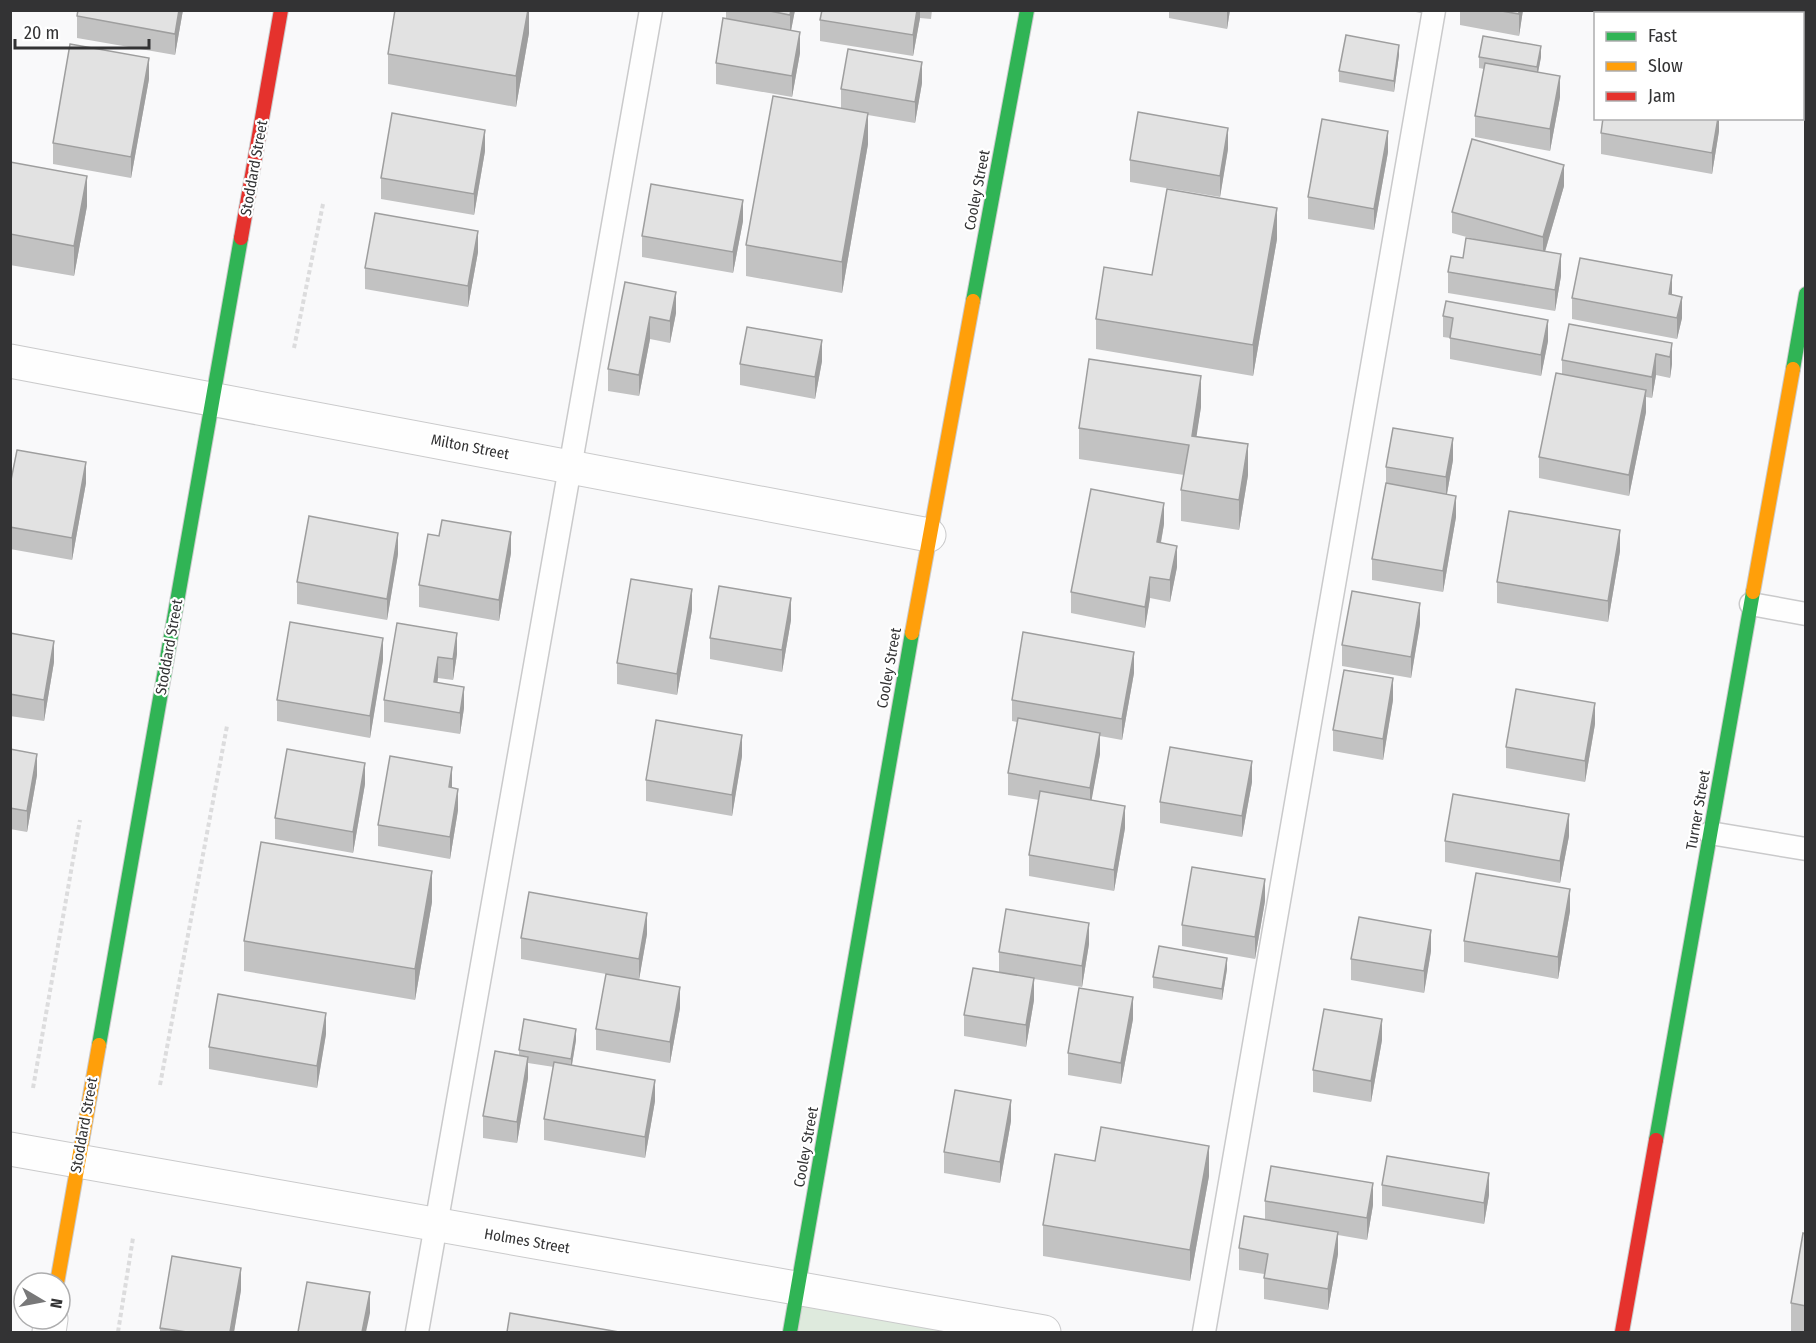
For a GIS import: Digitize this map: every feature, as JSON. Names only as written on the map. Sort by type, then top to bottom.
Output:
[{"type":"street","name":"Stoddard Street","points":[[59,1271],[281,10]]},
{"type":"street","name":"Cooley Street","points":[[790,1332],[929,535],[1028,10]]},
{"type":"street","name":"Turner Street","points":[[1622,1332],[1751,604],[1797,397],[1806,294]]},
{"type":"street","name":"Milton Street","points":[[10,361],[929,535]]},
{"type":"street","name":"Holmes Street","points":[[10,1149],[1044,1332]]},
{"type":"lane","points":[[417,1332],[651,10]]},
{"type":"lane","points":[[1204,1332],[1434,10]]},
{"type":"lane","points":[[1751,604],[1806,614]]},
{"type":"lane","points":[[1710,833],[1806,849]]},
{"type":"path","points":[[294,348],[323,204]]},
{"type":"path","points":[[160,1085],[226,726]]},
{"type":"path","points":[[33,1088],[80,820]]},
{"type":"path","points":[[118,1332],[133,1238]]},
{"type":"green space","points":[[798,1289],[1044,1332],[790,1332]]},
{"type":"building","points":[[78,10],[179,10],[175,34],[77,16]]},
{"type":"building","points":[[395,10],[528,10],[516,76],[388,54]]},
{"type":"building","points":[[765,10],[791,10],[790,15]]},
{"type":"building","points":[[822,10],[917,10],[913,35],[820,20]]},
{"type":"building","points":[[1496,10],[1519,10],[1519,14]]},
{"type":"building","points":[[1604,10],[1732,10],[1732,12],[1612,12]]},
{"type":"building","points":[[723,18],[800,32],[792,76],[716,63]]},
{"type":"building","points":[[1346,35],[1399,45],[1394,81],[1339,71]]},
{"type":"building","points":[[1483,36],[1541,46],[1537,67],[1479,57]]},
{"type":"building","points":[[70,44],[149,58],[131,157],[53,143]]},
{"type":"building","points":[[848,49],[922,62],[915,102],[841,89]]},
{"type":"building","points":[[1485,63],[1560,76],[1550,129],[1475,116]]},
{"type":"building","points":[[773,96],[868,113],[842,262],[746,245]]},
{"type":"building","points":[[1138,112],[1228,128],[1220,176],[1130,160]]},
{"type":"building","points":[[392,113],[485,130],[474,194],[381,178]]},
{"type":"building","points":[[1322,119],[1388,131],[1374,209],[1308,197]]},
{"type":"building","points":[[1603,120],[1718,120],[1712,153],[1601,133]]},
{"type":"building","points":[[1472,139],[1564,165],[1543,237],[1452,212]]},
{"type":"building","points":[[10,162],[87,176],[74,246],[10,234]]},
{"type":"building","points":[[651,184],[743,200],[733,252],[642,236]]},
{"type":"building","points":[[1167,189],[1277,208],[1253,345],[1096,319],[1104,267],[1152,275]]},
{"type":"building","points":[[375,213],[478,231],[468,286],[365,268]]},
{"type":"building","points":[[1466,238],[1561,254],[1555,290],[1448,272],[1451,256],[1463,258]]},
{"type":"building","points":[[1580,258],[1672,275],[1669,294],[1682,297],[1677,318],[1572,298]]},
{"type":"building","points":[[625,282],[676,292],[670,321],[650,317],[639,375],[608,369]]},
{"type":"building","points":[[1446,301],[1548,320],[1541,355],[1450,338],[1453,318],[1443,316]]},
{"type":"building","points":[[1569,324],[1672,343],[1670,357],[1656,354],[1652,377],[1562,360]]},
{"type":"building","points":[[747,327],[822,340],[815,377],[740,364]]},
{"type":"building","points":[[1089,359],[1201,376],[1192,436],[1248,444],[1239,500],[1181,490],[1189,445],[1079,428]]},
{"type":"building","points":[[1556,373],[1646,390],[1629,475],[1539,457]]},
{"type":"building","points":[[1393,428],[1453,438],[1446,477],[1386,467]]},
{"type":"building","points":[[17,450],[86,462],[72,538],[10,527],[10,485]]},
{"type":"building","points":[[1386,483],[1456,496],[1443,571],[1372,559]]},
{"type":"building","points":[[1091,489],[1164,503],[1157,542],[1177,546],[1170,580],[1150,577],[1145,607],[1071,592]]},
{"type":"building","points":[[1509,511],[1620,530],[1608,601],[1497,582]]},
{"type":"building","points":[[309,516],[398,533],[387,599],[297,582]]},
{"type":"building","points":[[442,520],[511,532],[499,600],[419,585],[428,534],[439,536]]},
{"type":"building","points":[[631,579],[692,589],[677,674],[617,663]]},
{"type":"building","points":[[719,586],[791,598],[782,650],[710,638]]},
{"type":"building","points":[[1352,591],[1420,603],[1411,657],[1342,645]]},
{"type":"building","points":[[290,622],[383,638],[370,716],[277,700]]},
{"type":"building","points":[[397,623],[457,633],[453,659],[438,657],[434,682],[464,687],[460,713],[384,700]]},
{"type":"building","points":[[1023,632],[1134,652],[1122,719],[1012,700]]},
{"type":"building","points":[[10,633],[54,641],[44,700],[10,694]]},
{"type":"building","points":[[1344,670],[1393,678],[1383,739],[1333,730]]},
{"type":"building","points":[[1516,689],[1595,703],[1585,761],[1506,747]]},
{"type":"building","points":[[1018,718],[1100,733],[1090,788],[1008,773]]},
{"type":"building","points":[[656,720],[742,735],[732,795],[646,780]]},
{"type":"building","points":[[1170,747],[1252,761],[1242,816],[1160,802]]},
{"type":"building","points":[[10,749],[37,754],[27,811],[10,808]]},
{"type":"building","points":[[287,749],[365,763],[353,832],[275,818]]},
{"type":"building","points":[[390,756],[452,767],[449,787],[458,789],[450,837],[378,825]]},
{"type":"building","points":[[1040,791],[1125,806],[1114,870],[1029,855]]},
{"type":"building","points":[[1453,794],[1569,814],[1560,861],[1445,841]]},
{"type":"building","points":[[261,842],[432,871],[415,969],[244,941]]},
{"type":"building","points":[[1192,867],[1265,879],[1255,937],[1182,925]]},
{"type":"building","points":[[1476,873],[1570,889],[1558,957],[1464,941]]},
{"type":"building","points":[[529,892],[647,913],[639,959],[521,938]]},
{"type":"building","points":[[1006,909],[1089,923],[1082,966],[999,952]]},
{"type":"building","points":[[1359,917],[1431,930],[1424,971],[1351,959]]},
{"type":"building","points":[[1159,946],[1227,958],[1222,989],[1153,977]]},
{"type":"building","points":[[973,968],[1034,978],[1026,1025],[964,1015]]},
{"type":"building","points":[[606,974],[680,987],[670,1042],[596,1029]]},
{"type":"building","points":[[1079,988],[1133,997],[1121,1063],[1068,1053]]},
{"type":"building","points":[[218,994],[326,1013],[317,1066],[209,1047]]},
{"type":"building","points":[[1324,1009],[1382,1019],[1371,1081],[1313,1070]]},
{"type":"building","points":[[524,1019],[576,1029],[571,1059],[519,1050]]},
{"type":"building","points":[[495,1051],[528,1057],[517,1122],[483,1116]]},
{"type":"building","points":[[554,1062],[655,1080],[645,1137],[544,1119]]},
{"type":"building","points":[[955,1090],[1011,1100],[1000,1162],[944,1152]]},
{"type":"building","points":[[1101,1127],[1209,1146],[1190,1250],[1043,1225],[1055,1154],[1095,1161]]},
{"type":"building","points":[[1387,1156],[1489,1173],[1484,1203],[1382,1185]]},
{"type":"building","points":[[1271,1166],[1373,1183],[1367,1218],[1265,1201]]},
{"type":"building","points":[[1244,1216],[1338,1232],[1328,1289],[1264,1278],[1268,1254],[1239,1248]]},
{"type":"building","points":[[1803,1233],[1806,1234],[1806,1306],[1791,1303]]},
{"type":"building","points":[[172,1256],[241,1268],[230,1332],[187,1332],[160,1328]]},
{"type":"building","points":[[307,1282],[370,1292],[362,1332],[298,1332]]},
{"type":"building","points":[[510,1313],[619,1332],[507,1332]]},
{"type":"traffic: fast","points":[[973,301],[1027,10]]},
{"type":"traffic: fast","points":[[99,1045],[241,238]]},
{"type":"traffic: fast","points":[[1793,369],[1806,294]]},
{"type":"traffic: fast","points":[[1656,1140],[1753,592]]},
{"type":"traffic: fast","points":[[790,1332],[912,633]]},
{"type":"traffic: slow","points":[[912,633],[973,301]]},
{"type":"traffic: slow","points":[[1753,592],[1793,369]]},
{"type":"traffic: slow","points":[[59,1271],[99,1045]]},
{"type":"traffic: jam","points":[[241,238],[281,10]]},
{"type":"traffic: jam","points":[[1622,1332],[1656,1140]]}]
